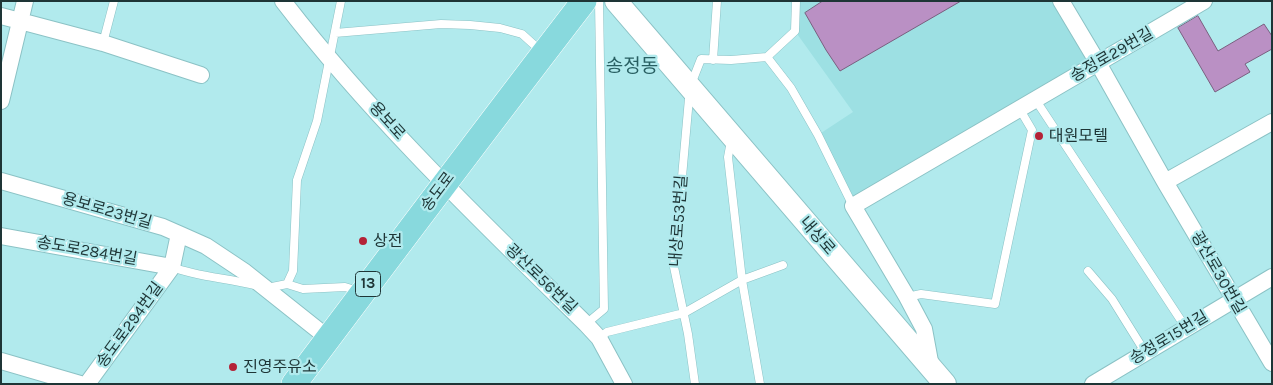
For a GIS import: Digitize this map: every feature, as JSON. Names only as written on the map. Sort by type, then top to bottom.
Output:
[{"type":"main road","name":"송도로","points":[[301,381],[328,338],[362,292],[478,137],[584,1]]},
{"type":"main road","name":"내상로","points":[[616,1],[938,375]]},
{"type":"street","points":[[1,101],[25,1]]},
{"type":"street","name":"용보로","points":[[283,1],[329,58],[444,184]]},
{"type":"street","name":"광산로30번길","points":[[1061,1],[1272,363]]},
{"type":"street","name":"송정로29번길","points":[[853,206],[1204,1]]},
{"type":"street","points":[[1,16],[103,43],[201,76]]},
{"type":"street","points":[[1165,182],[1272,122]]},
{"type":"street","name":"용보로23번길","points":[[1,181],[164,228],[206,246],[245,272],[328,338]]},
{"type":"street","name":"광산로56번길","points":[[444,184],[599,338],[624,384]]},
{"type":"street","points":[[853,206],[924,329],[938,375]]},
{"type":"street","points":[[172,267],[179,234]]},
{"type":"street","name":"송도로284번길","points":[[1,236],[172,267]]},
{"type":"street","name":"송도로294번길","points":[[87,384],[172,267]]},
{"type":"street","name":"송정로15번길","points":[[1093,384],[1272,277]]},
{"type":"street","points":[[1,361],[80,384]]},
{"type":"lane","points":[[103,43],[114,1]]},
{"type":"lane","points":[[287,284],[293,271],[297,180],[316,121],[341,1]]},
{"type":"lane","points":[[586,324],[604,309],[599,1]]},
{"type":"lane","points":[[712,60],[716,1]]},
{"type":"lane","points":[[690,88],[701,60],[767,57],[795,31],[796,1]]},
{"type":"lane","points":[[335,33],[441,24],[470,25],[500,28],[522,34],[543,53]]},
{"type":"lane","points":[[767,57],[791,88],[818,135],[853,206]]},
{"type":"lane","name":"내상로53번길","points":[[690,88],[674,267],[688,334],[695,384]]},
{"type":"lane","points":[[1035,99],[1186,328]]},
{"type":"lane","points":[[907,297],[922,294],[995,304],[1032,130],[1019,108]]},
{"type":"lane","points":[[732,136],[728,157],[742,280],[760,384]]},
{"type":"lane","points":[[599,338],[606,332],[684,313],[742,280],[783,265]]},
{"type":"lane","points":[[172,267],[265,288],[287,284],[303,289],[345,287],[362,292]]},
{"type":"lane","points":[[1088,271],[1112,299],[1145,352]]},
{"type":"shaded area","points":[[796,1],[1061,1],[1098,63],[853,206],[818,135],[853,112],[795,31]]},
{"type":"building","points":[[823,1],[961,1],[840,71],[805,13]]},
{"type":"building","points":[[1198,16],[1218,51],[1264,24],[1272,36],[1272,49],[1245,64],[1250,72],[1215,92],[1178,28]]},
{"type":"place","name":"대원모텔","points":[[1039,136]]},
{"type":"place","name":"상전","points":[[363,241]]},
{"type":"place","name":"진영주유소","points":[[233,367]]},
{"type":"district","name":"송정동","points":[[632,67]]}]
